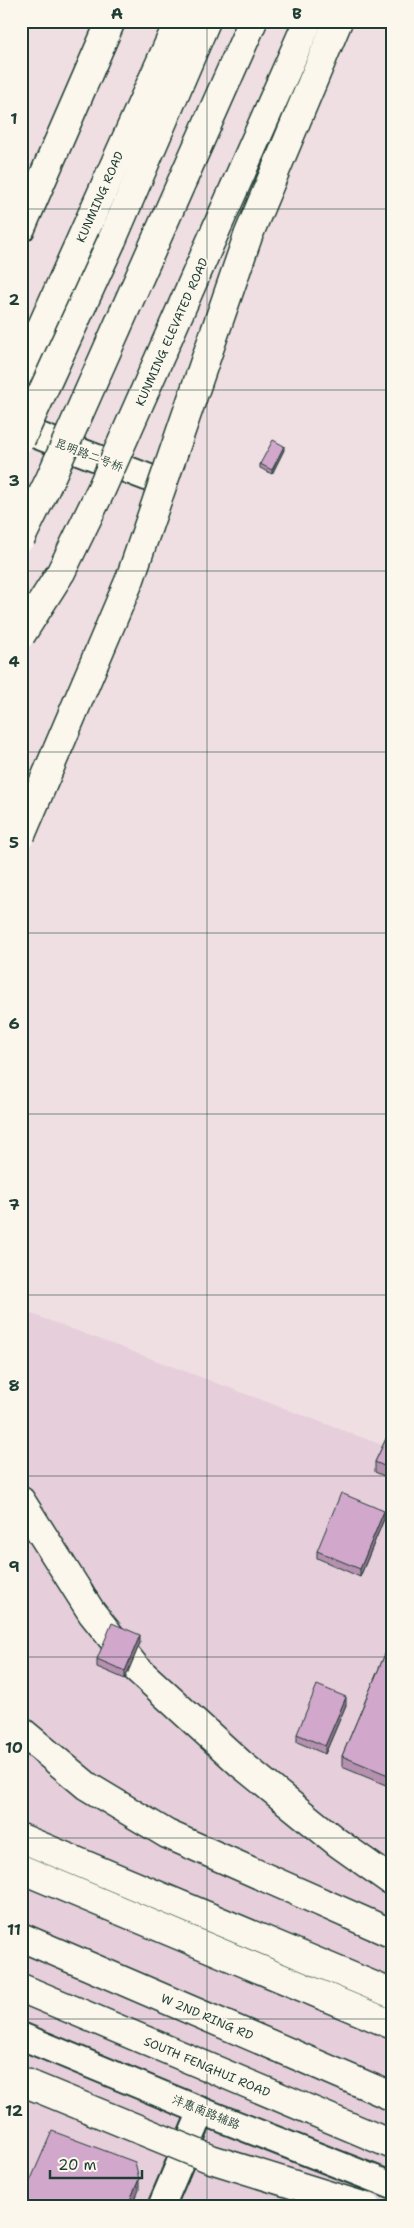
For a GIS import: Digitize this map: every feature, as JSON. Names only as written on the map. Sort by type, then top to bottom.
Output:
[{"type":"main road","points":[[21,228],[111,21]]},
{"type":"main road","name":"KUNMING ROAD","points":[[21,373],[179,21]]},
{"type":"main road","points":[[21,440],[108,249],[206,21]]},
{"type":"main road","points":[[21,538],[50,479],[253,21]]},
{"type":"main road","name":"KUNMING ELEVATED ROAD","points":[[21,635],[61,572],[101,490],[308,21]]},
{"type":"main road","points":[[21,835],[130,579],[248,236],[338,21]]},
{"type":"main road","points":[[21,1501],[92,1613],[136,1668],[241,1764],[338,1843],[393,1882]]},
{"type":"main road","points":[[21,1731],[87,1786],[167,1834],[393,1934]]},
{"type":"main road","points":[[21,1838],[393,1994]]},
{"type":"main road","points":[[21,1869],[393,2025]]},
{"type":"main road","name":"W 2ND RING RD","points":[[21,1937],[393,2097]]},
{"type":"main road","name":"SOUTH FENGHUI ROAD","points":[[21,1988],[393,2145]]},
{"type":"main road","points":[[21,2081],[211,2159],[366,2207]]},
{"type":"street","points":[[21,812],[157,481],[352,21]]},
{"type":"street","name":"昆明路二号桥","points":[[21,429],[157,481]]},
{"type":"street","name":"沣惠南路辅路","points":[[21,2036],[202,2111],[393,2186]]},
{"type":"street","points":[[161,2207],[202,2111]]},
{"type":"path","points":[[21,921],[24,922],[21,930]]},
{"type":"shaded area","points":[[21,1310],[393,1449],[393,2207],[21,2207]]},
{"type":"building","points":[[273,440],[284,446],[272,470],[260,464]]},
{"type":"building","points":[[21,946],[27,949],[21,962]]},
{"type":"building","points":[[393,1424],[393,1470],[375,1462]]},
{"type":"building","points":[[341,1493],[384,1511],[360,1569],[317,1551]]},
{"type":"building","points":[[112,1623],[140,1635],[125,1671],[97,1659]]},
{"type":"building","points":[[393,1635],[393,1777],[342,1756]]},
{"type":"building","points":[[317,1685],[346,1697],[325,1746],[297,1734]]},
{"type":"building","points":[[52,2131],[135,2162],[139,2179],[127,2207],[21,2207],[21,2202]]}]
